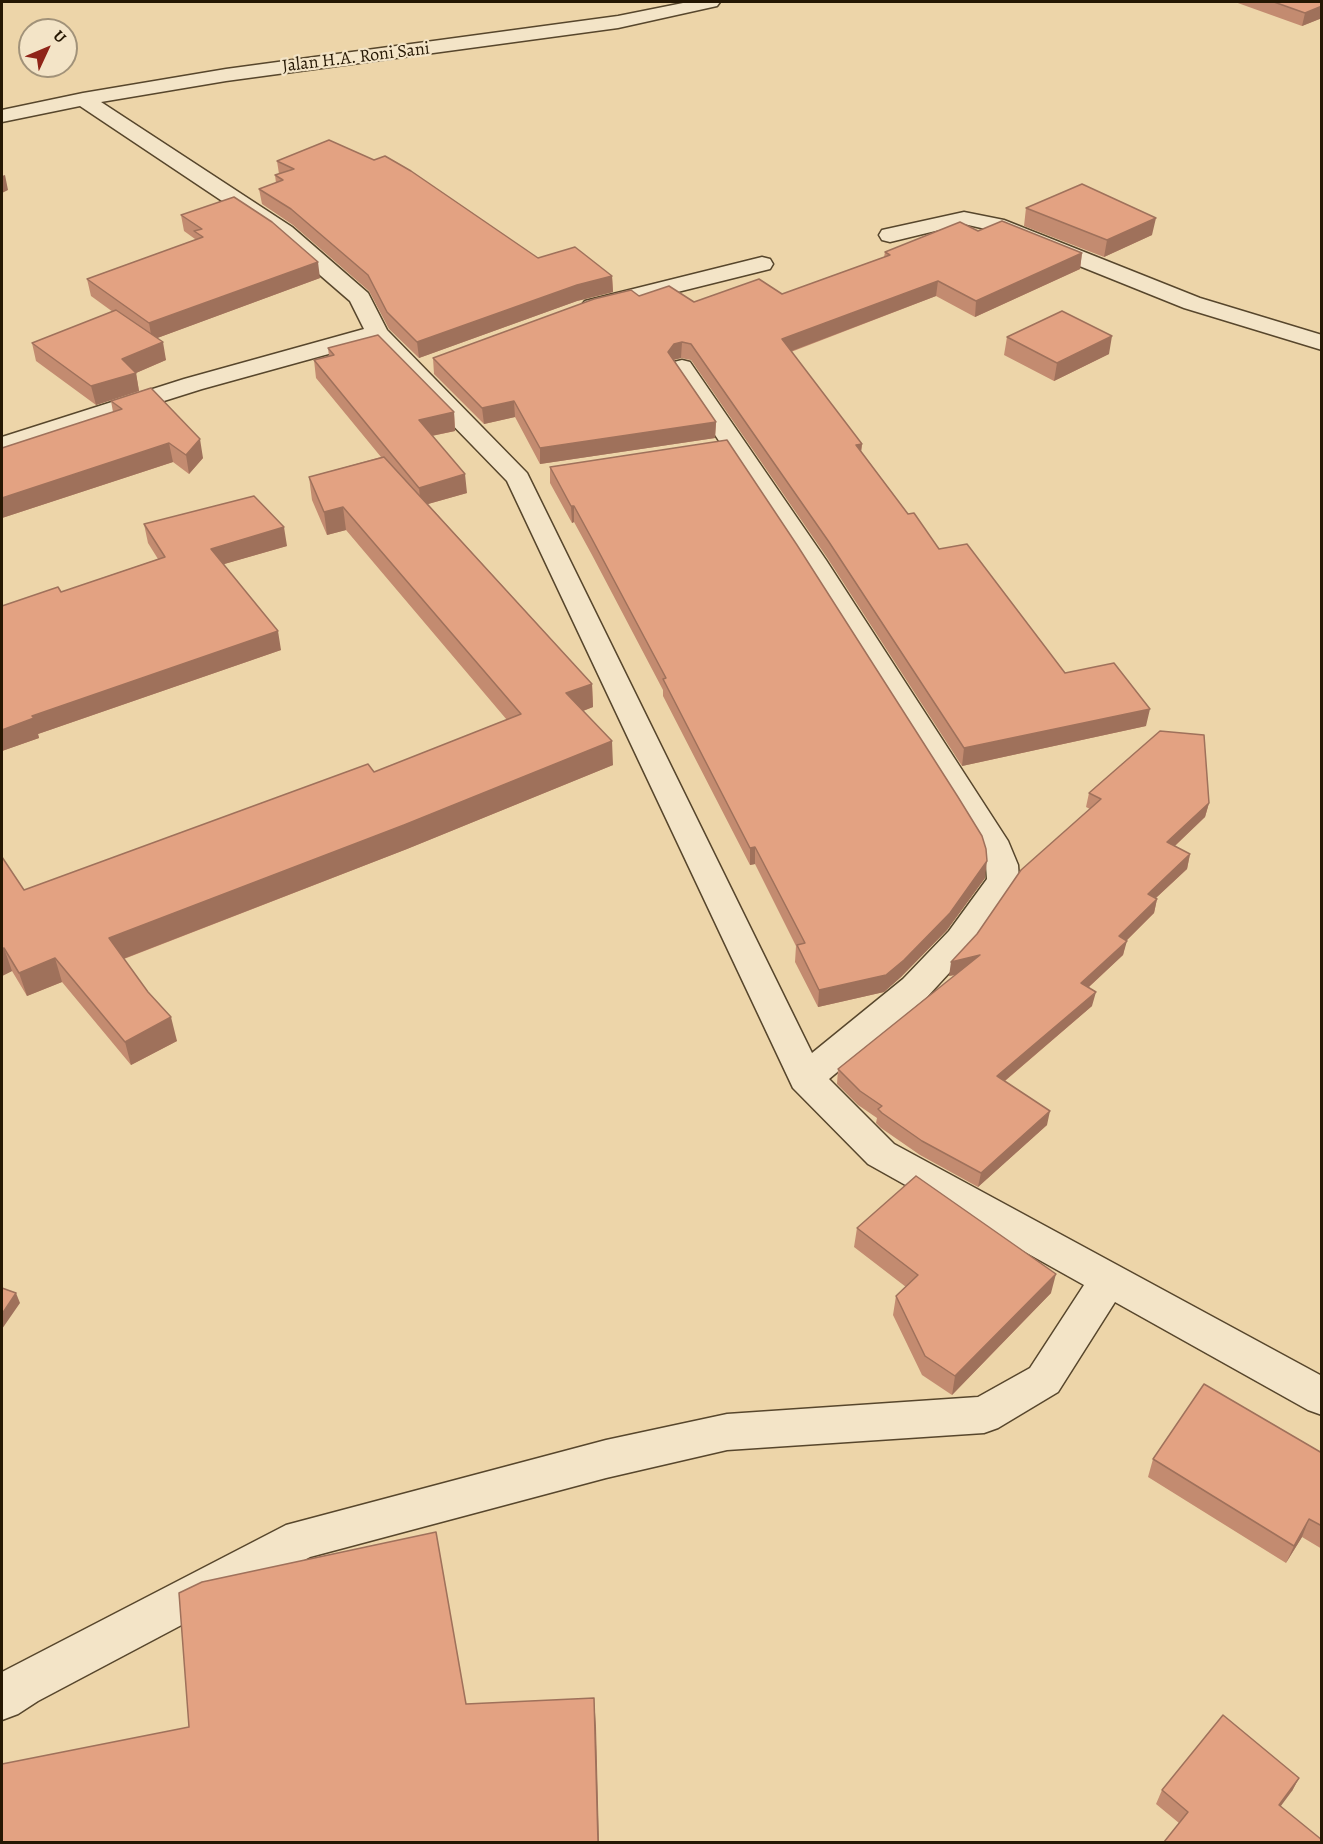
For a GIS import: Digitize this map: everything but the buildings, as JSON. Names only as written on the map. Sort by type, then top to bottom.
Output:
[{"type":"street","name":"Jalan H.A. Roni Sani","points":[[2,116],[83,99],[226,75],[618,22],[711,2]]},
{"type":"street","points":[[591,7],[618,22]]},
{"type":"street","points":[[83,99],[284,232],[360,298],[377,333],[425,367],[529,476],[806,1078],[881,1154],[1322,1397]]},
{"type":"street","points":[[890,235],[964,218],[996,225],[1163,292],[1322,343]]},
{"type":"street","points":[[576,312],[762,264]]},
{"type":"street","points":[[2,445],[193,384],[377,333]]},
{"type":"street","points":[[682,367],[723,447],[819,570],[997,849],[1002,865],[1003,880],[961,939],[915,988],[806,1078]]},
{"type":"street","points":[[2,1698],[22,1685],[301,1539],[606,1459],[728,1432],[984,1415],[1044,1380],[1108,1278]]}]
